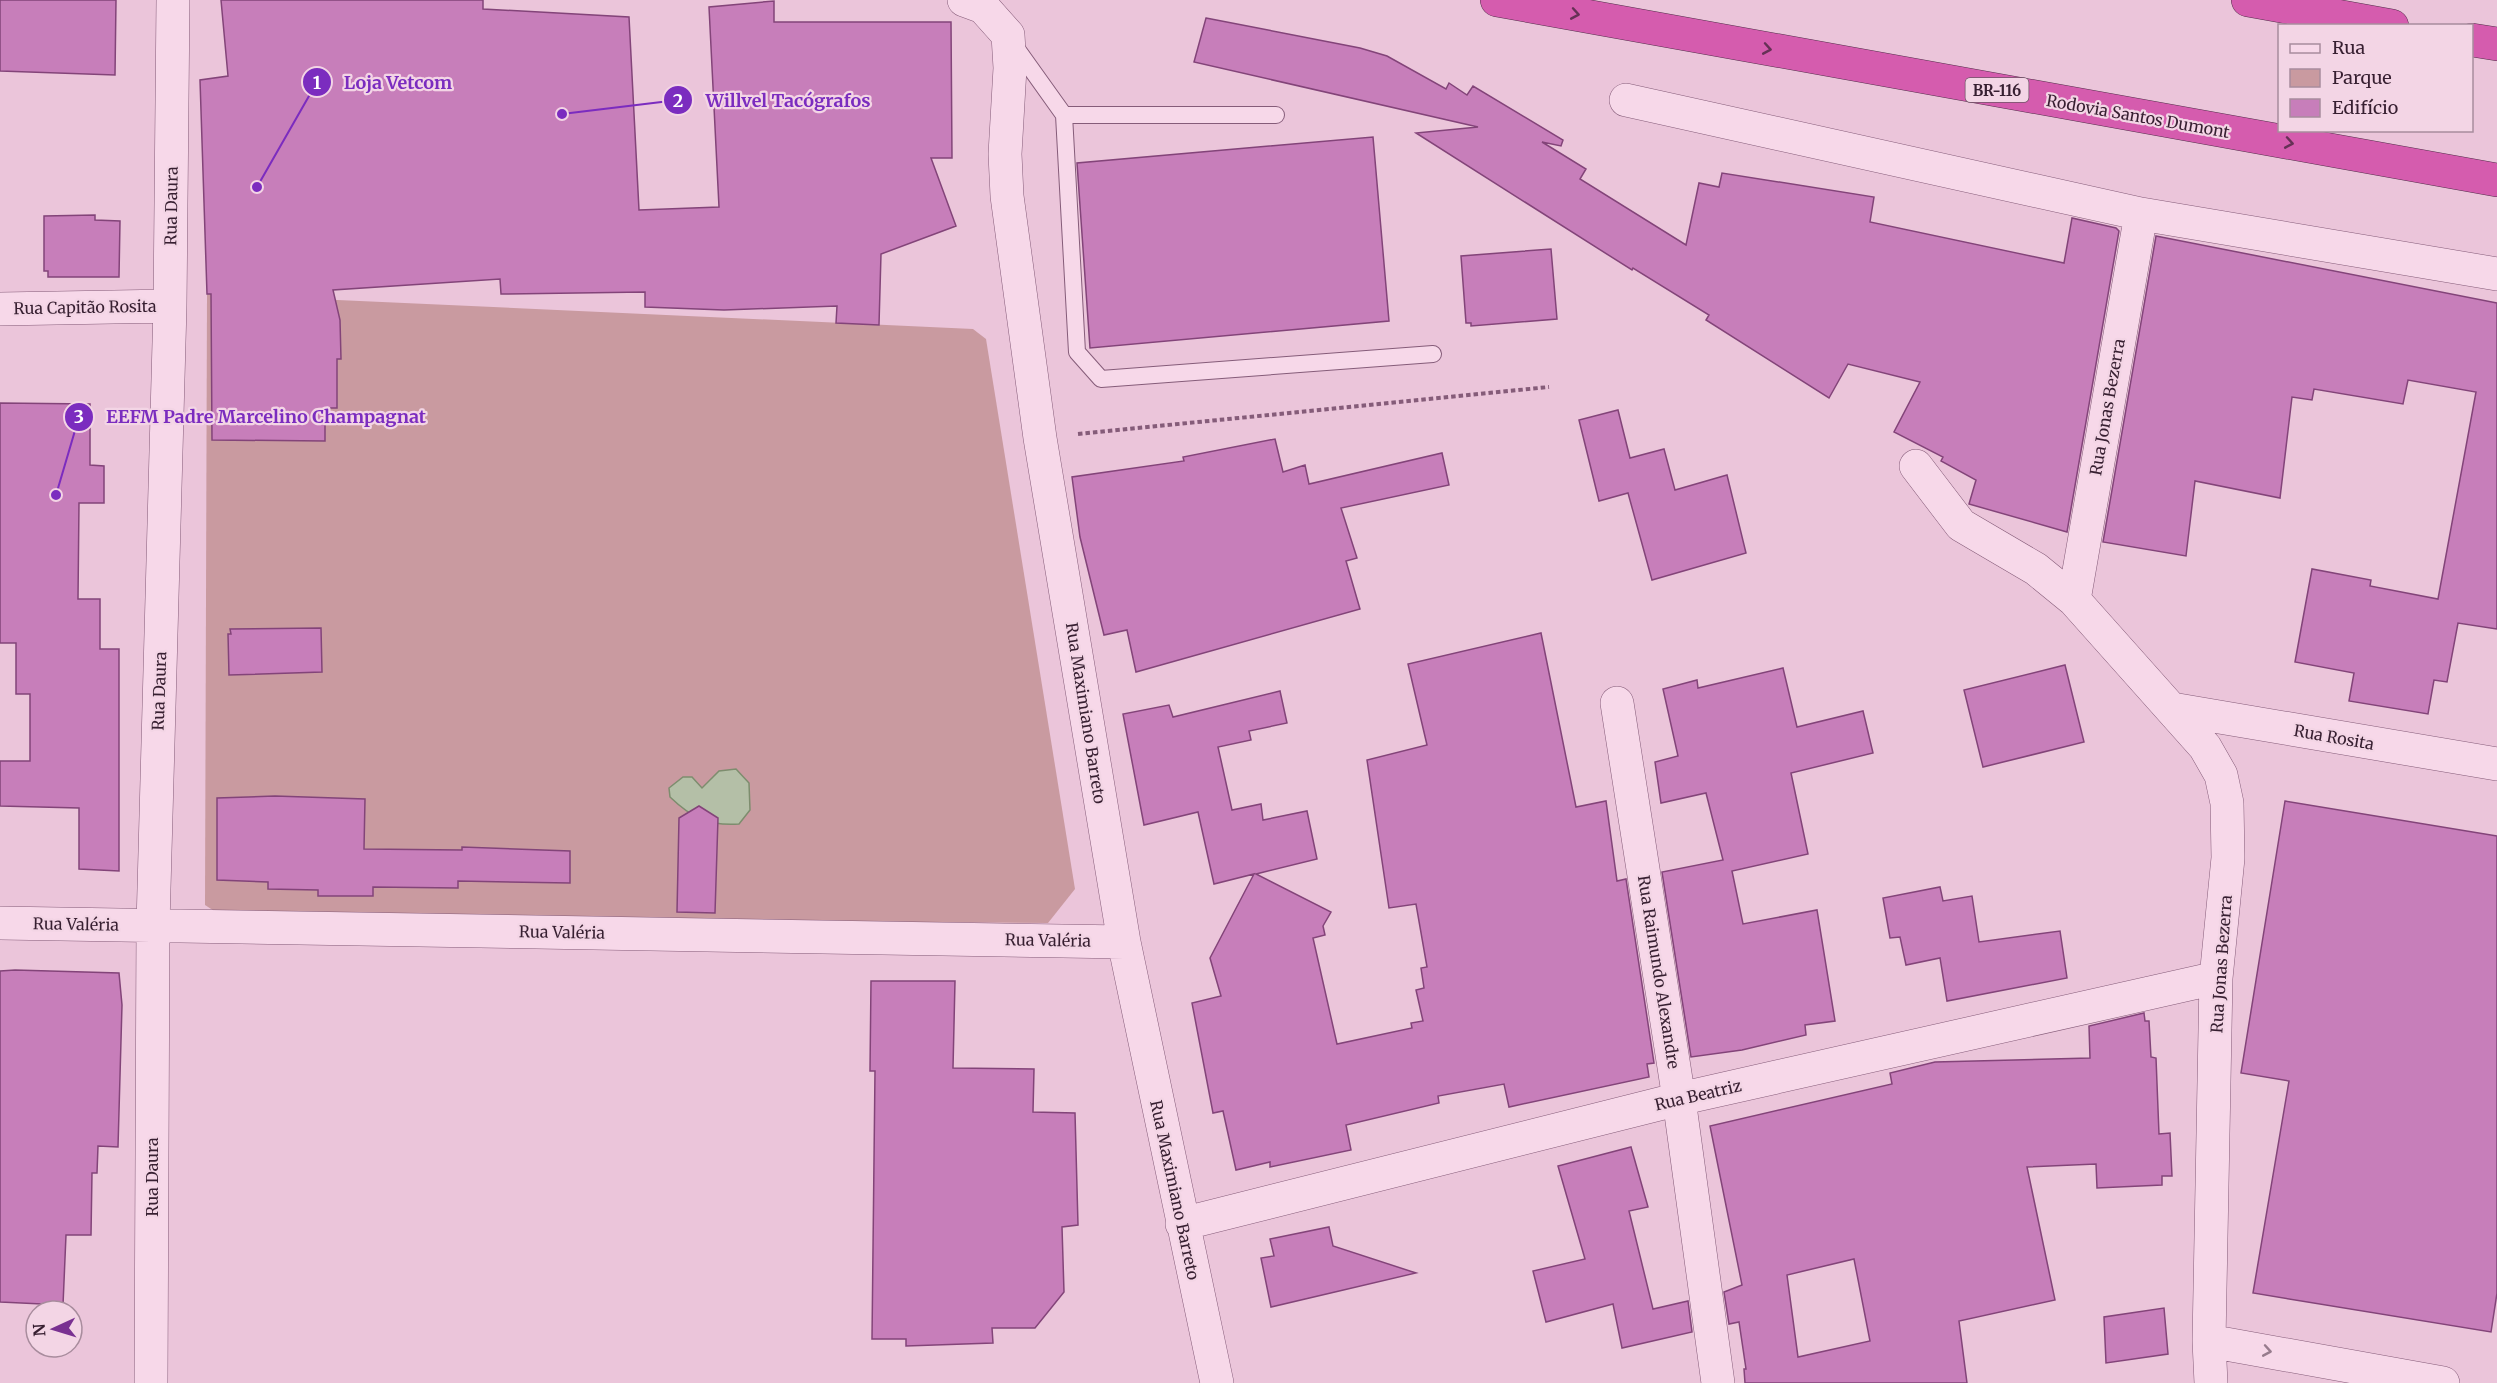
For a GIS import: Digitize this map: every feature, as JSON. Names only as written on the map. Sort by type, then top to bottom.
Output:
[{"type":"highway","name":"Rodovia Santos Dumont","points":[[1497,0],[2497,180]]},
{"type":"highway","points":[[2248,0],[2381,24]]},
{"type":"highway","points":[[2473,39],[2497,44]]},
{"type":"street","name":"Rua Daura","points":[[151,1383],[153,925],[170,306],[173,0]]},
{"type":"street","points":[[964,0],[982,7],[1008,35]]},
{"type":"street","name":"Rua Maximiano Barreto","points":[[1008,35],[1010,68],[1005,154],[1007,196],[1040,438],[1124,942],[1217,1383]]},
{"type":"street","points":[[1626,100],[2141,214],[2497,274]]},
{"type":"street","name":"Rua Jonas Bezerra","points":[[2074,600],[2141,214]]},
{"type":"street","name":"Rua Capitão Rosita","points":[[0,309],[170,306]]},
{"type":"street","name":"Rua Jonas Bezerra","points":[[1916,466],[1961,525],[2036,569],[2074,600],[2205,747],[2221,775],[2227,803],[2228,858],[2217,978],[2209,1341],[2211,1383]]},
{"type":"street","name":"Rua Raimundo Alexandre","points":[[1617,703],[1679,1099],[1719,1383]]},
{"type":"street","name":"Rua Rosita","points":[[2172,709],[2497,764]]},
{"type":"street","name":"Rua Valéria","points":[[0,923],[1124,942]]},
{"type":"street","name":"Rua Beatriz","points":[[1182,1224],[1679,1099],[2217,978]]},
{"type":"street","points":[[2209,1341],[2443,1383]]},
{"type":"lane","points":[[1008,35],[1064,115],[1077,352],[1101,379],[1433,354]]},
{"type":"lane","points":[[1064,115],[1276,116]]},
{"type":"path","points":[[1040,438],[1549,387]]},
{"type":"green space","points":[[207,294],[973,329],[986,339],[1075,889],[1048,923],[225,918],[205,905]]},
{"type":"shaded area","points":[[736,769],[749,783],[750,810],[739,824],[718,824],[701,819],[670,797],[669,788],[683,777],[692,777],[702,788],[719,771]]},
{"type":"building","points":[[0,0],[116,0],[115,75],[0,71]]},
{"type":"building","points":[[221,0],[483,0],[483,9],[629,17],[639,210],[719,207],[709,7],[774,1],[774,22],[951,22],[952,158],[931,158],[956,226],[881,254],[879,325],[836,323],[837,306],[724,310],[645,307],[645,292],[501,294],[500,279],[333,290],[340,320],[341,359],[337,359],[337,408],[325,408],[325,441],[212,440],[211,294],[207,294],[200,80],[228,76]]},
{"type":"building","points":[[1206,18],[1360,48],[1387,56],[1446,89],[1449,83],[1467,95],[1473,86],[1563,140],[1561,146],[1542,142],[1586,169],[1580,179],[1686,245],[1699,183],[1719,187],[1722,173],[1874,197],[1870,222],[2064,263],[2072,218],[2116,228],[2119,231],[2067,532],[1969,504],[1976,480],[1941,461],[1943,457],[1894,432],[1920,382],[1848,364],[1829,398],[1706,320],[1709,315],[1633,268],[1632,270],[1416,133],[1478,127],[1194,62]]},
{"type":"building","points":[[1373,137],[1389,321],[1090,348],[1077,163]]},
{"type":"building","points":[[95,215],[95,220],[120,221],[119,277],[48,277],[48,271],[44,271],[44,216]]},
{"type":"building","points":[[2156,236],[2497,303],[2497,629],[2458,623],[2447,682],[2434,680],[2428,714],[2349,701],[2354,673],[2295,662],[2312,569],[2371,580],[2370,586],[2438,599],[2476,392],[2408,380],[2403,404],[2314,389],[2312,400],[2292,397],[2280,498],[2195,481],[2186,556],[2103,542]]},
{"type":"building","points":[[1551,249],[1557,319],[1471,326],[1471,323],[1466,323],[1461,256]]},
{"type":"building","points":[[0,403],[90,404],[90,465],[104,466],[104,503],[79,503],[78,599],[100,599],[100,649],[119,649],[119,871],[79,869],[79,808],[0,806],[0,761],[30,761],[30,694],[16,694],[16,643],[0,643]]},
{"type":"building","points":[[1618,410],[1630,458],[1664,449],[1675,490],[1727,475],[1746,553],[1652,580],[1628,493],[1599,501],[1579,420]]},
{"type":"building","points":[[1275,439],[1283,472],[1305,465],[1309,484],[1442,453],[1449,485],[1341,508],[1357,558],[1346,561],[1360,609],[1136,672],[1127,630],[1104,635],[1080,537],[1072,477],[1184,461],[1183,457]]},
{"type":"building","points":[[321,628],[322,672],[229,675],[228,634],[231,634],[230,629]]},
{"type":"building","points":[[1541,633],[1576,807],[1606,801],[1617,881],[1626,879],[1654,1063],[1647,1064],[1649,1077],[1509,1107],[1504,1084],[1438,1096],[1439,1103],[1346,1125],[1351,1150],[1270,1167],[1270,1162],[1236,1170],[1223,1111],[1213,1113],[1192,1003],[1221,996],[1210,958],[1254,874],[1214,884],[1198,812],[1144,825],[1123,714],[1169,705],[1173,717],[1280,691],[1287,723],[1249,731],[1251,740],[1218,747],[1232,810],[1261,804],[1263,820],[1307,811],[1317,859],[1256,874],[1331,912],[1323,926],[1325,935],[1313,938],[1337,1044],[1412,1028],[1411,1023],[1423,1021],[1416,990],[1424,988],[1421,968],[1427,967],[1416,904],[1389,908],[1367,760],[1427,745],[1408,664]]},
{"type":"building","points":[[2065,665],[2084,742],[1983,767],[1964,690]]},
{"type":"building","points":[[1783,668],[1797,727],[1863,711],[1873,753],[1791,773],[1808,854],[1732,871],[1743,924],[1817,910],[1835,1021],[1805,1025],[1806,1035],[1742,1050],[1691,1057],[1662,872],[1723,860],[1706,793],[1661,803],[1655,762],[1678,756],[1663,689],[1697,680],[1698,688]]},
{"type":"building","points":[[275,796],[365,799],[364,849],[462,850],[462,847],[570,851],[570,883],[458,881],[458,888],[373,887],[373,896],[318,896],[318,890],[268,889],[268,882],[217,880],[217,798]]},
{"type":"building","points":[[2285,801],[2497,836],[2497,1293],[2491,1332],[2253,1293],[2289,1081],[2241,1073]]},
{"type":"building","points":[[699,806],[718,818],[715,913],[677,912],[679,818]]},
{"type":"building","points":[[1940,887],[1943,901],[1972,896],[1979,942],[2060,931],[2067,978],[1947,1001],[1940,958],[1906,965],[1900,937],[1890,938],[1883,898]]},
{"type":"building","points":[[0,971],[119,973],[122,1005],[118,1147],[98,1146],[97,1173],[92,1173],[91,1235],[66,1235],[63,1299],[24,1299],[24,1303],[0,1302]]},
{"type":"building","points":[[871,981],[955,981],[953,1068],[1034,1069],[1033,1112],[1075,1113],[1078,1225],[1062,1227],[1064,1292],[1035,1328],[992,1328],[993,1343],[906,1346],[906,1339],[872,1339],[875,1071],[870,1071]]},
{"type":"building","points":[[2144,1013],[2145,1021],[2149,1021],[2151,1057],[2156,1058],[2159,1134],[2170,1133],[2172,1176],[2162,1176],[2162,1185],[2097,1188],[2096,1164],[2027,1167],[2055,1300],[1959,1321],[1967,1383],[1745,1383],[1744,1369],[1746,1369],[1739,1322],[1729,1324],[1724,1292],[1742,1285],[1710,1126],[1892,1084],[1890,1073],[1935,1062],[2090,1058],[2089,1026]],"holes":[[[1854,1259],[1870,1341],[1798,1357],[1787,1275]]]},
{"type":"building","points":[[1631,1147],[1648,1207],[1629,1211],[1653,1309],[1688,1301],[1692,1332],[1622,1348],[1613,1304],[1546,1322],[1533,1271],[1585,1259],[1558,1166]]},
{"type":"building","points":[[1329,1227],[1333,1246],[1416,1273],[1271,1307],[1261,1258],[1274,1256],[1270,1239]]},
{"type":"building","points":[[2164,1308],[2168,1354],[2106,1363],[2104,1317]]},
{"type":"place","name":"Willvel Tacógrafos","points":[[562,114]]},
{"type":"place","name":"Loja Vetcom","points":[[257,187]]},
{"type":"place","name":"EEFM Padre Marcelino Champagnat","points":[[56,495]]}]
